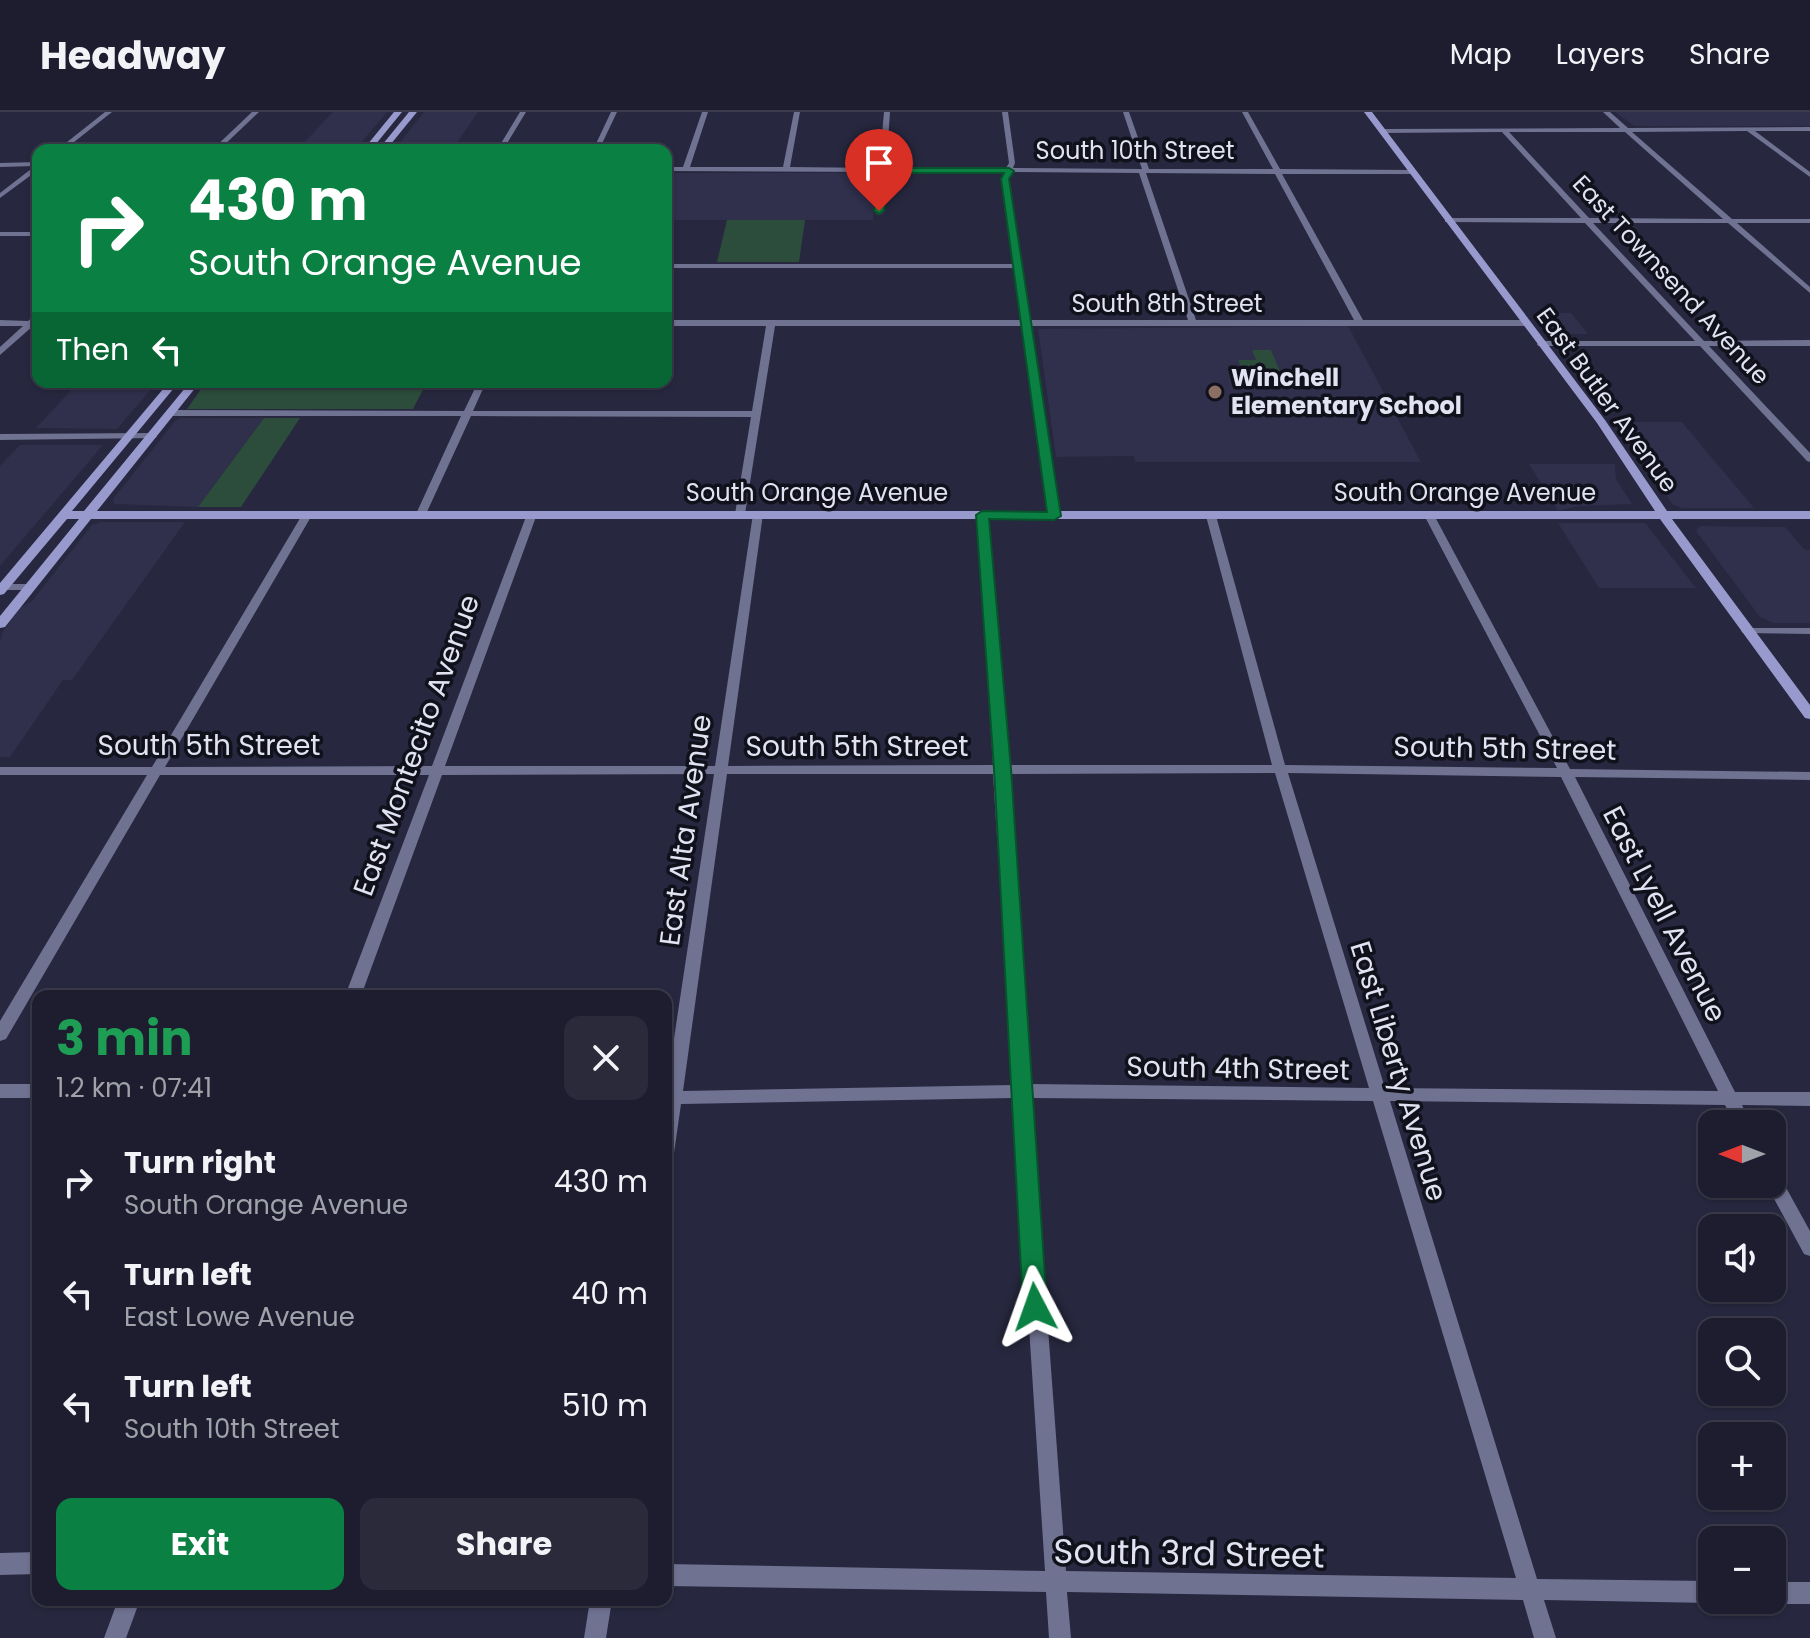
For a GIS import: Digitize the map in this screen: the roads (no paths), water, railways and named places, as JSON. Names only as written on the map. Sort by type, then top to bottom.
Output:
[{"type":"street","points":[[68,144],[109,112]]},
{"type":"street","points":[[221,144],[256,112]]},
{"type":"street","points":[[372,144],[398,112]]},
{"type":"street","points":[[387,144],[413,112]]},
{"type":"street","points":[[504,144],[523,112]]},
{"type":"street","points":[[599,144],[614,112]]},
{"type":"street","points":[[686,169],[705,112]]},
{"type":"street","points":[[786,170],[797,112]]},
{"type":"street","points":[[879,213],[887,112]]},
{"type":"street","points":[[1005,112],[1012,154],[1005,179],[1054,516]]},
{"type":"street","points":[[1126,112],[1144,171],[1142,174],[1193,324]]},
{"type":"street","points":[[1245,112],[1360,323]]},
{"type":"street","name":"East Butler Avenue","points":[[1368,112],[1601,422],[1663,515],[1810,715]]},
{"type":"street","points":[[1606,112],[1810,291]]},
{"type":"street","name":"East Townsend Avenue","points":[[1502,129],[1810,459]]},
{"type":"street","points":[[1748,129],[1810,175]]},
{"type":"street","points":[[1382,131],[1810,129]]},
{"type":"street","points":[[0,165],[32,166]]},
{"type":"street","name":"South 10th Street","points":[[672,169],[1412,172]]},
{"type":"street","points":[[0,196],[32,171]]},
{"type":"street","points":[[1448,220],[1810,221]]},
{"type":"street","points":[[0,234],[32,234]]},
{"type":"street","points":[[672,266],[1019,266]]},
{"type":"street","points":[[0,323],[32,321]]},
{"type":"street","name":"South 8th Street","points":[[672,323],[1525,323]]},
{"type":"street","points":[[740,514],[771,323]]},
{"type":"street","points":[[0,352],[32,324]]},
{"type":"street","points":[[1541,344],[1810,343]]},
{"type":"street","points":[[1,588],[169,388]]},
{"type":"street","points":[[0,624],[190,388]]},
{"type":"street","points":[[421,514],[479,388]]},
{"type":"street","points":[[170,413],[756,414]]},
{"type":"street","points":[[0,437],[152,436]]},
{"type":"street","name":"East Montecito Avenue","points":[[355,990],[532,514]]},
{"type":"street","name":"East Alta Avenue","points":[[672,1085],[722,770],[758,514]]},
{"type":"street","name":"South Orange Avenue","points":[[63,515],[1810,515]]},
{"type":"street","points":[[0,1035],[307,515]]},
{"type":"street","points":[[982,515],[1060,1638]]},
{"type":"street","name":"East Lyell Avenue","points":[[1429,515],[1566,773],[1735,1110]]},
{"type":"street","name":"East Liberty Avenue","points":[[1211,516],[1280,769],[1545,1638]]},
{"type":"street","points":[[1,588],[30,587]]},
{"type":"street","points":[[1747,631],[1810,631]]},
{"type":"street","name":"South 5th Street","points":[[0,771],[157,768],[1280,769],[1810,776]]},
{"type":"street","points":[[0,1091],[32,1091]]},
{"type":"street","name":"South 4th Street","points":[[672,1098],[1020,1091],[1810,1099]]},
{"type":"street","points":[[1783,1198],[1810,1248]]},
{"type":"street","points":[[0,1564],[32,1563]]},
{"type":"street","name":"South 3rd Street","points":[[672,1575],[1055,1584],[1698,1592]]},
{"type":"street","points":[[1786,1593],[1810,1593]]},
{"type":"street","points":[[115,1638],[127,1606]]},
{"type":"street","points":[[595,1638],[600,1606]]},
{"type":"place","name":"Winchell Elementary School","points":[[1215,392]]}]
